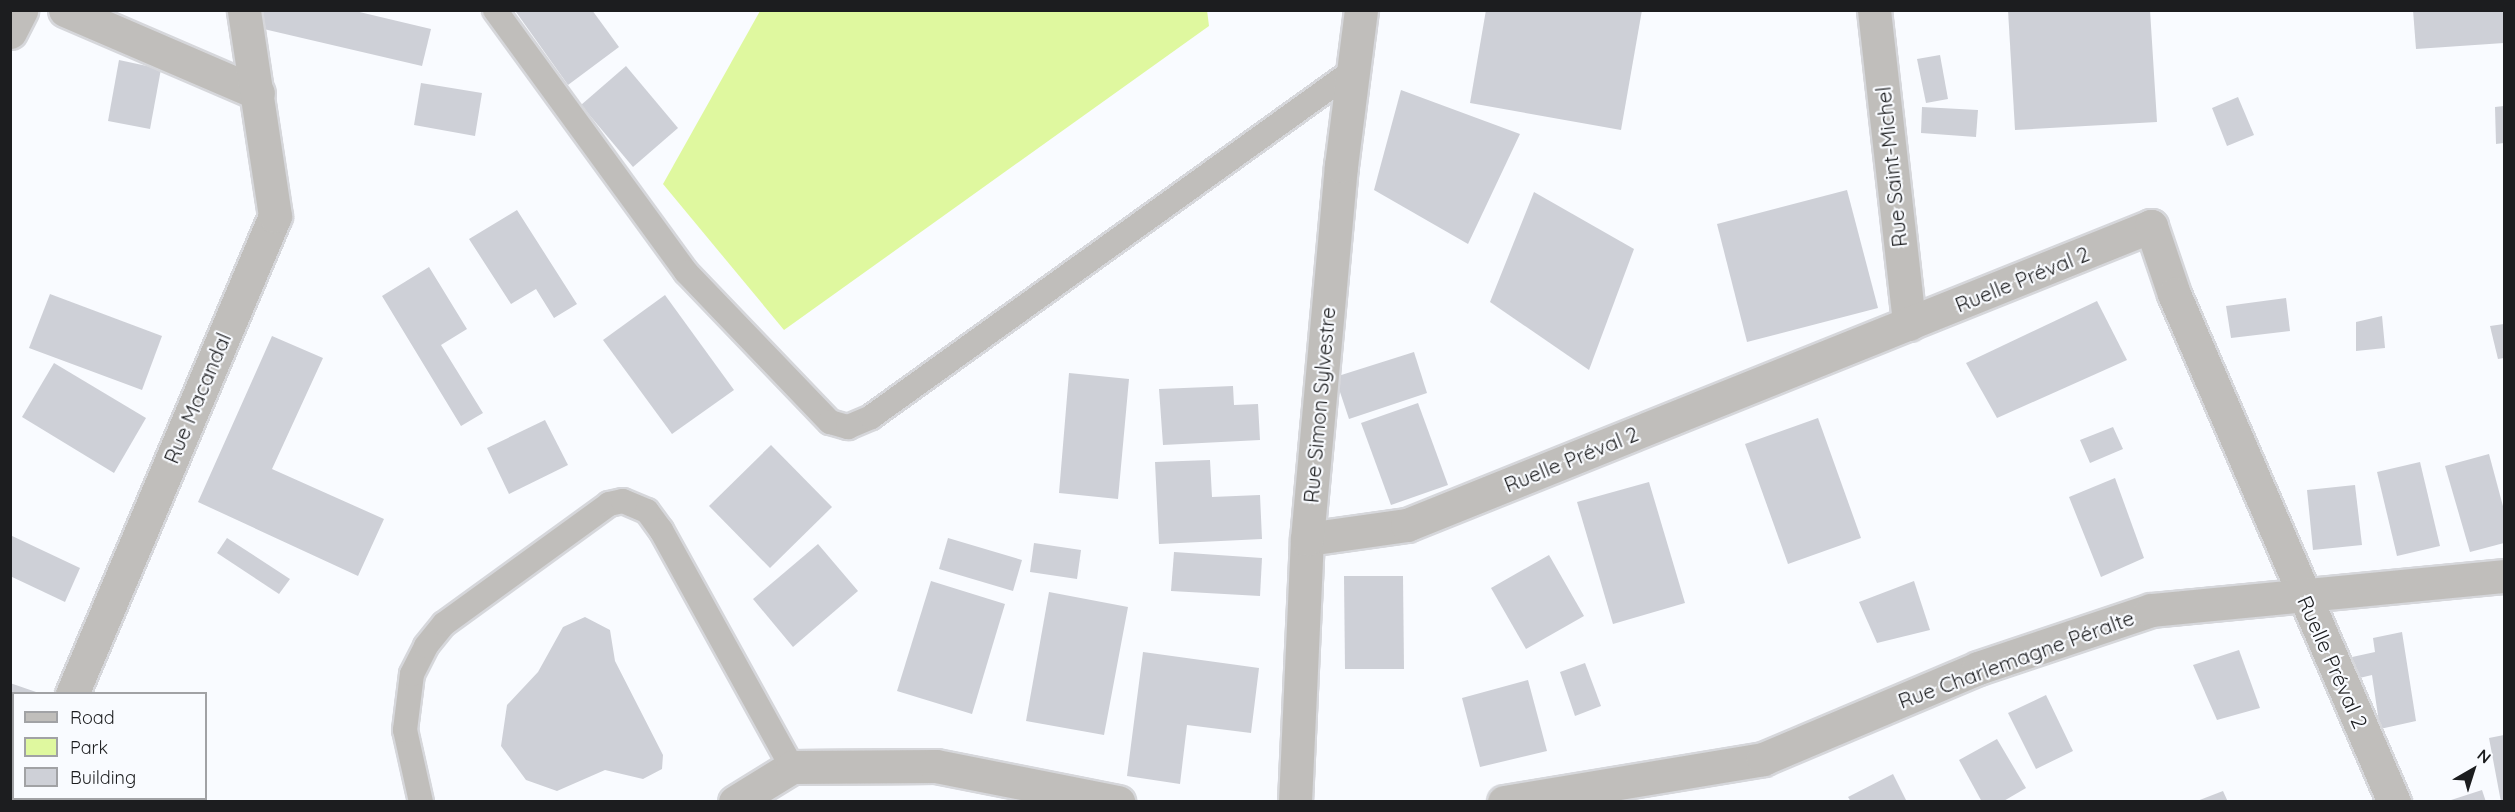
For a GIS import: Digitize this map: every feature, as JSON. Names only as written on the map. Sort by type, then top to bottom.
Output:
[{"type":"street","points":[[10,32],[21,10]]},
{"type":"street","points":[[65,10],[258,93]]},
{"type":"street","name":"Rue Macandal","points":[[72,692],[274,216],[258,93],[244,10]]},
{"type":"street","name":"Rue Simon Sylvestre","points":[[1295,801],[1307,539],[1361,10]]},
{"type":"street","name":"Rue Saint-Michel","points":[[1874,10],[1909,324]]},
{"type":"street","name":"Ruelle Préval 2","points":[[1307,539],[1407,525],[2151,226],[2174,294],[2394,801]]},
{"type":"street","name":"Rue Charlemagne Péralte","points":[[1504,801],[1763,759],[1978,668],[2151,610],[2505,576]]},
{"type":"street","points":[[735,801],[792,768],[936,766],[1109,801]]},
{"type":"lane","points":[[495,10],[686,272],[830,422],[848,428],[871,417],[1354,70]]},
{"type":"lane","points":[[421,801],[405,730],[412,674],[426,646],[444,624],[609,504],[622,501],[647,511],[662,530],[792,768]]},
{"type":"green space","points":[[1207,10],[1209,26],[784,330],[663,184],[760,11]]},
{"type":"building","points":[[255,10],[351,10],[431,29],[422,66],[251,26]]},
{"type":"building","points":[[592,10],[619,47],[568,85],[516,12]]},
{"type":"building","points":[[1486,10],[1642,10],[1621,130],[1470,103]]},
{"type":"building","points":[[2008,10],[2150,10],[2157,122],[2015,130]]},
{"type":"building","points":[[2413,10],[2504,10],[2504,43],[2416,49]]},
{"type":"building","points":[[1940,55],[1948,99],[1926,103],[1917,59]]},
{"type":"building","points":[[119,60],[161,69],[150,129],[108,121]]},
{"type":"building","points":[[626,66],[678,128],[633,167],[581,105]]},
{"type":"building","points":[[421,83],[482,93],[475,136],[414,125]]},
{"type":"building","points":[[1401,90],[1520,134],[1468,244],[1374,190]]},
{"type":"building","points":[[2238,97],[2254,135],[2227,146],[2212,108]]},
{"type":"building","points":[[2504,106],[2504,143],[2496,144],[2495,107]]},
{"type":"building","points":[[1922,107],[1978,110],[1976,137],[1921,133]]},
{"type":"building","points":[[1847,190],[1878,308],[1747,342],[1717,224]]},
{"type":"building","points":[[1534,192],[1634,249],[1589,370],[1490,302]]},
{"type":"building","points":[[517,210],[577,304],[554,318],[536,289],[511,304],[469,239]]},
{"type":"building","points":[[429,267],[467,329],[441,345],[483,413],[461,426],[382,296]]},
{"type":"building","points":[[50,294],[162,336],[142,390],[29,348]]},
{"type":"building","points":[[665,295],[734,390],[672,434],[603,340]]},
{"type":"building","points":[[2286,298],[2290,331],[2231,338],[2226,306]]},
{"type":"building","points":[[2097,301],[2127,360],[1997,418],[1966,363]]},
{"type":"building","points":[[2382,316],[2385,348],[2356,351],[2356,322]]},
{"type":"building","points":[[2504,324],[2504,358],[2498,359],[2490,326]]},
{"type":"building","points":[[272,336],[323,358],[272,469],[384,519],[358,576],[198,502]]},
{"type":"building","points":[[1414,352],[1427,393],[1349,419],[1335,377]]},
{"type":"building","points":[[54,363],[146,418],[114,473],[22,417]]},
{"type":"building","points":[[1069,373],[1129,379],[1118,499],[1059,493]]},
{"type":"building","points":[[1233,386],[1234,405],[1258,404],[1260,440],[1163,445],[1159,389]]},
{"type":"building","points":[[1418,403],[1448,485],[1391,505],[1361,423]]},
{"type":"building","points":[[1818,418],[1861,538],[1788,564],[1745,444]]},
{"type":"building","points":[[545,420],[568,465],[509,494],[487,448]]},
{"type":"building","points":[[2113,427],[2123,449],[2090,463],[2080,440]]},
{"type":"building","points":[[771,445],[832,507],[770,568],[709,506]]},
{"type":"building","points":[[2489,454],[2504,510],[2504,543],[2470,552],[2445,466]]},
{"type":"building","points":[[1210,460],[1212,497],[1260,495],[1262,539],[1159,544],[1155,462]]},
{"type":"building","points":[[2420,462],[2440,546],[2397,556],[2377,472]]},
{"type":"building","points":[[2115,478],[2144,558],[2101,577],[2069,497]]},
{"type":"building","points":[[1649,482],[1685,603],[1613,624],[1577,502]]},
{"type":"building","points":[[2355,485],[2362,545],[2313,550],[2307,490]]},
{"type":"building","points":[[10,535],[80,568],[65,602],[10,576]]},
{"type":"building","points":[[227,538],[290,579],[279,594],[217,553]]},
{"type":"building","points":[[948,538],[1022,560],[1013,591],[939,569]]},
{"type":"building","points":[[1034,543],[1081,550],[1077,579],[1030,572]]},
{"type":"building","points":[[818,544],[858,591],[793,647],[753,599]]},
{"type":"building","points":[[1174,552],[1262,558],[1260,596],[1171,591]]},
{"type":"building","points":[[1549,555],[1584,616],[1526,649],[1491,588]]},
{"type":"building","points":[[1344,576],[1403,576],[1404,669],[1345,669]]},
{"type":"building","points":[[931,581],[1005,604],[972,714],[897,691]]},
{"type":"building","points":[[1914,581],[1930,630],[1877,643],[1859,602]]},
{"type":"building","points":[[1049,592],[1128,607],[1104,735],[1026,721]]},
{"type":"building","points":[[585,617],[610,630],[615,661],[663,755],[662,769],[643,779],[605,770],[557,791],[526,780],[501,746],[507,705],[538,672],[563,627]]},
{"type":"building","points":[[2402,632],[2416,721],[2380,729],[2372,675],[2347,681],[2343,659],[2375,652],[2373,638]]},
{"type":"building","points":[[2239,650],[2260,708],[2217,720],[2193,665]]},
{"type":"building","points":[[1143,652],[1259,668],[1251,733],[1187,725],[1180,784],[1127,776]]},
{"type":"building","points":[[1585,663],[1601,706],[1575,716],[1560,672]]},
{"type":"building","points":[[1528,680],[1547,751],[1480,767],[1462,698]]},
{"type":"building","points":[[10,683],[36,692],[12,692],[12,703]]},
{"type":"building","points":[[2046,695],[2073,751],[2036,769],[2008,713]]},
{"type":"building","points":[[2504,735],[2504,802],[2501,802],[2489,738]]},
{"type":"building","points":[[1997,739],[2026,788],[2002,802],[1982,802],[1959,760]]},
{"type":"building","points":[[1893,774],[1907,802],[1851,802],[1848,797]]},
{"type":"building","points":[[2482,790],[2486,802],[2448,802],[2448,801]]},
{"type":"building","points":[[2223,791],[2228,802],[2197,802],[2197,801]]}]
